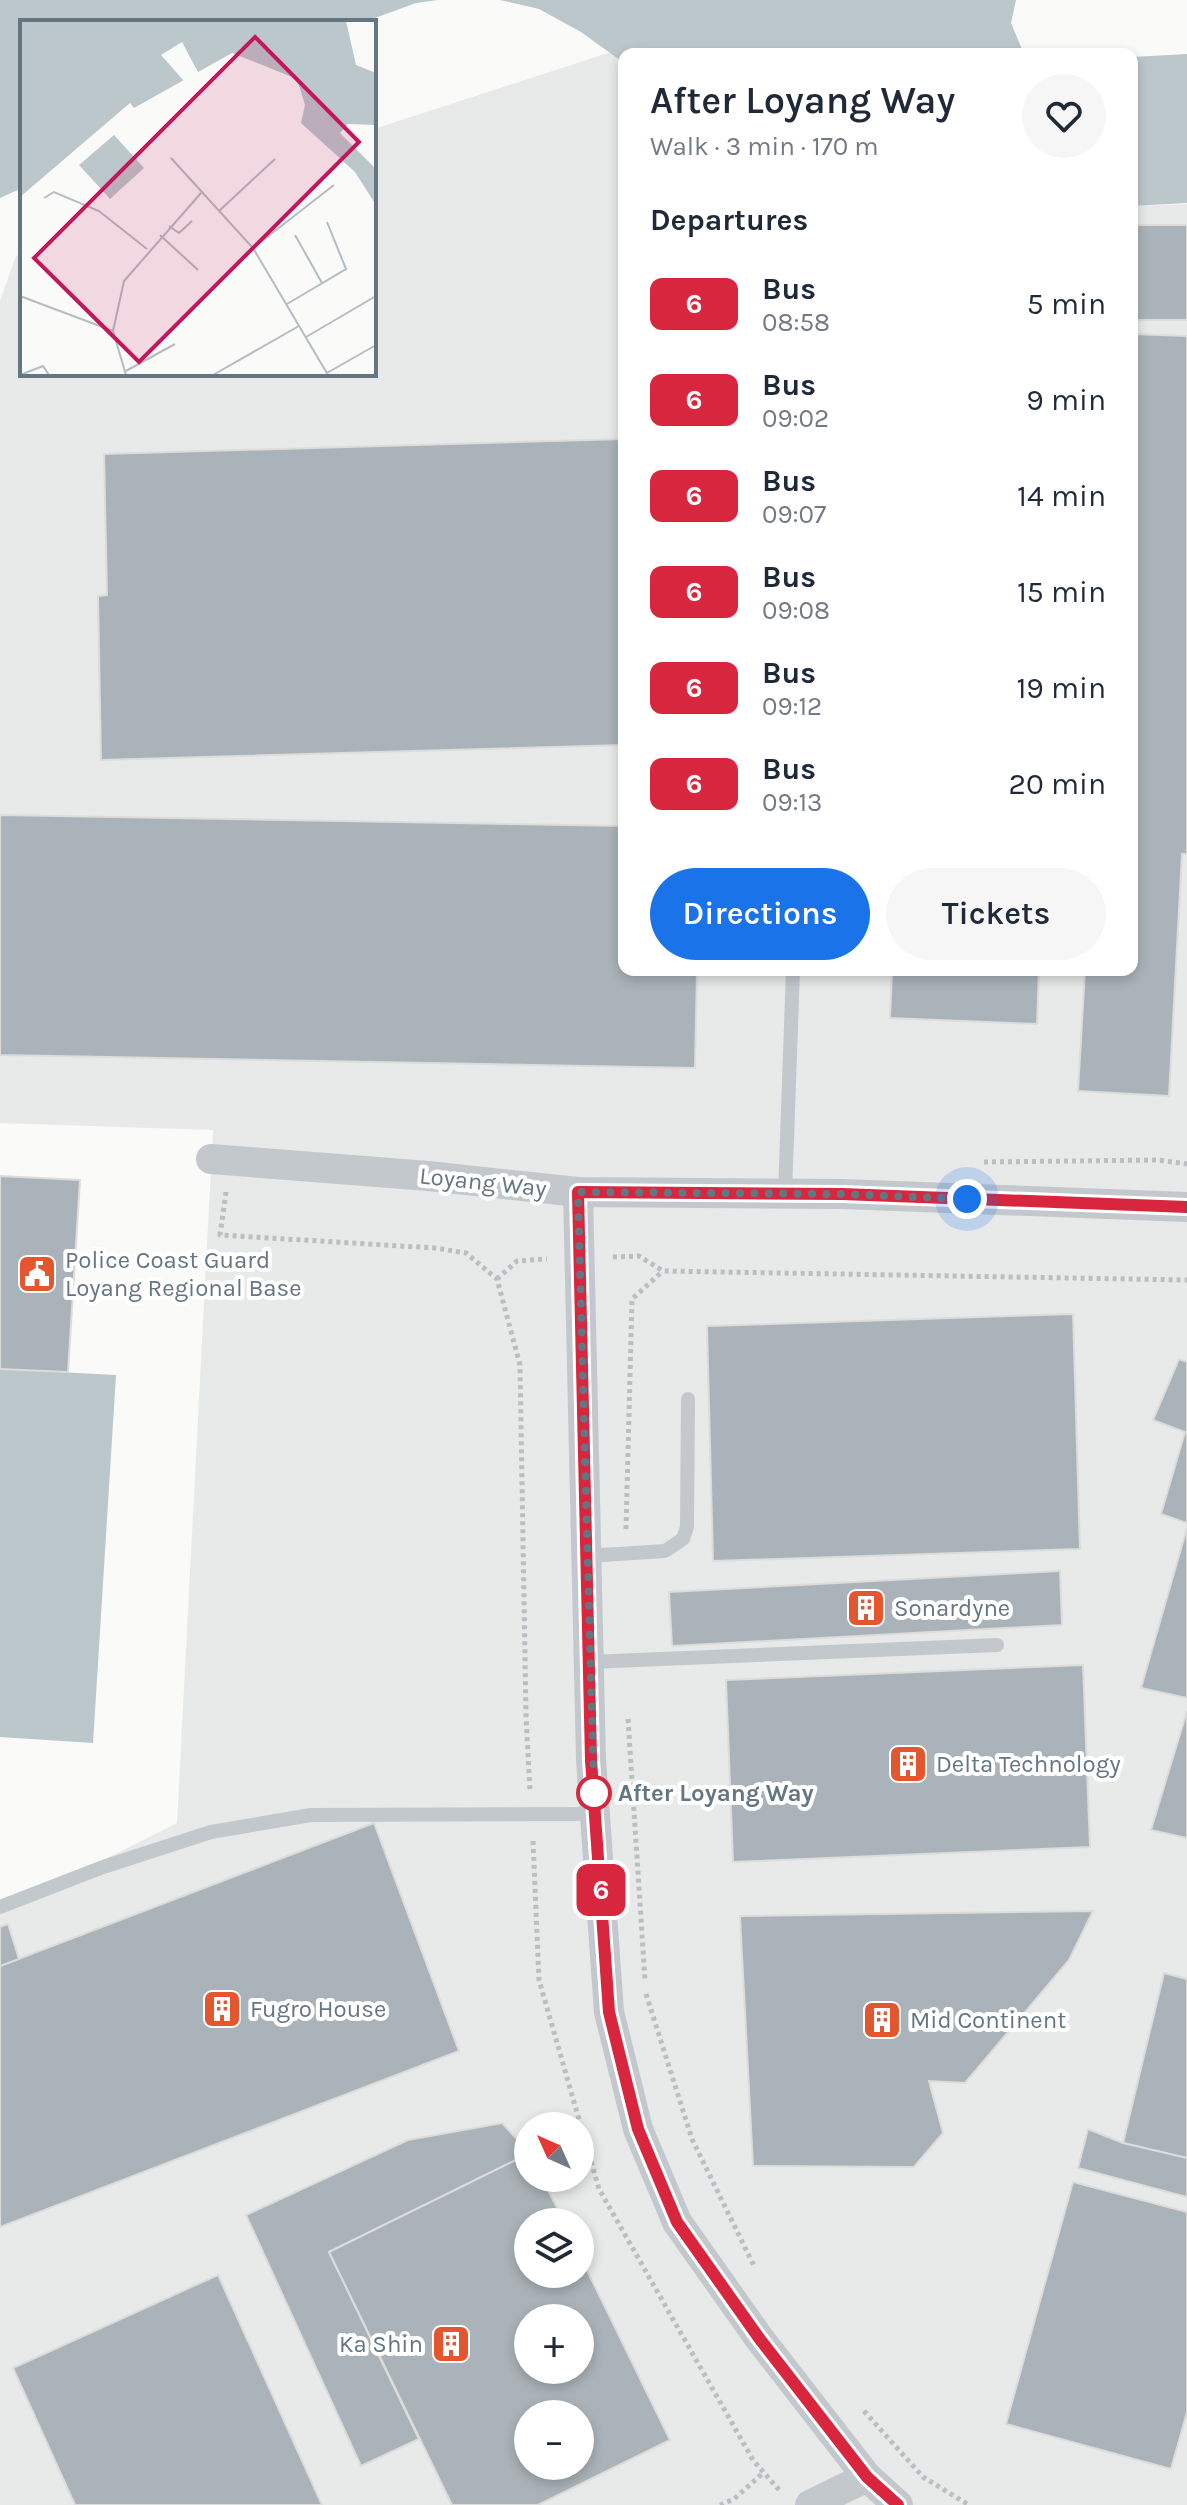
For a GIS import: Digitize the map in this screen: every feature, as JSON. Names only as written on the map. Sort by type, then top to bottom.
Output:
[{"type":"street","name":"Loyang Way","points":[[220,1160],[428,1176],[578,1192],[842,1194],[1187,1206]]},
{"type":"street","points":[[578,1192],[589,1662],[595,1814],[609,2012],[638,2129],[677,2222],[759,2338],[867,2477],[898,2505]]},
{"type":"street","points":[[796,2500],[867,2477]]},
{"type":"lane","points":[[785,1194],[793,976]]},
{"type":"lane","points":[[587,1556],[665,1551],[683,1539],[687,1527],[688,1399]]},
{"type":"lane","points":[[589,1662],[997,1645]]},
{"type":"lane","points":[[0,1907],[103,1867],[211,1832],[311,1815],[595,1814]]},
{"type":"path","points":[[220,1160],[220,1235],[435,1248],[466,1253],[497,1279],[520,1365],[530,1793]]},
{"type":"path","points":[[626,1554],[632,1299],[663,1271],[1187,1280]]},
{"type":"path","points":[[624,1660],[646,1998],[692,2139],[756,2271]]},
{"type":"path","points":[[533,1840],[539,1980],[599,2189],[753,2460],[763,2473],[796,2500]]},
{"type":"path","points":[[855,2402],[923,2477],[969,2505]]},
{"type":"path","points":[[720,2505],[734,2499],[763,2473]]},
{"type":"shaded area","points":[[0,0],[438,0],[416,3],[369,20],[20,20],[20,189],[0,198]]},
{"type":"shaded area","points":[[500,0],[1016,0],[1011,23],[1021,48],[618,48],[618,59],[581,32],[539,9]]},
{"type":"shaded area","points":[[611,52],[618,58],[618,976],[1138,976],[1138,206],[1187,204],[1187,2505],[0,2505],[0,1912],[177,1823],[213,1130],[0,1123],[0,301],[16,256],[20,254],[20,376],[376,376],[376,128]]},
{"type":"shaded area","points":[[1187,54],[1187,203],[1138,206],[1138,57]]},
{"type":"shaded area","points":[[0,1369],[116,1375],[93,1743],[0,1737]]},
{"type":"building","points":[[1138,225],[1187,225],[1187,320],[1138,320]]},
{"type":"building","points":[[1138,334],[1187,336],[1187,854],[1182,854],[1169,1096],[1078,1091],[1085,976],[1138,976]]},
{"type":"building","points":[[618,439],[618,745],[101,760],[98,596],[107,595],[104,454]]},
{"type":"building","points":[[0,815],[618,826],[618,976],[697,976],[695,1068],[0,1055]]},
{"type":"building","points":[[892,976],[1039,976],[1037,1024],[890,1018]]},
{"type":"building","name":"Police Coast Guard Loyang Regional Base","points":[[0,1176],[80,1180],[68,1372],[0,1369]]},
{"type":"building","points":[[1073,1314],[1080,1549],[713,1561],[707,1326]]},
{"type":"building","points":[[1179,1359],[1187,1362],[1187,1523],[1161,1514],[1185,1432],[1153,1420]]},
{"type":"building","points":[[1187,1528],[1187,1698],[1141,1688]]},
{"type":"building","name":"Sonardyne","points":[[1060,1571],[1062,1625],[672,1646],[669,1592]]},
{"type":"building","name":"Delta Technology","points":[[1083,1665],[1090,1847],[733,1862],[726,1680]]},
{"type":"building","points":[[1187,1711],[1187,1838],[1151,1830]]},
{"type":"building","name":"Fugro House","points":[[374,1823],[459,2051],[0,2227],[0,1966]]},
{"type":"building","name":"Mid Continent","points":[[1093,1911],[1069,1960],[965,2083],[929,2081],[943,2133],[914,2167],[753,2166],[740,1916]]},
{"type":"building","points":[[8,1924],[19,1959],[0,1966],[0,1927]]},
{"type":"building","points":[[1164,1973],[1187,1979],[1187,2158],[1123,2143]]},
{"type":"building","points":[[502,2123],[514,2136],[514,2161],[329,2252],[419,2439],[361,2466],[246,2215],[408,2140]]},
{"type":"building","points":[[1088,2129],[1123,2143],[1187,2158],[1187,2197],[1078,2168]]},
{"type":"building","name":"Ka Shin","points":[[514,2161],[514,2192],[549,2192],[557,2208],[514,2208],[514,2288],[594,2288],[594,2285],[670,2440],[594,2477],[594,2400],[514,2400],[514,2480],[589,2480],[538,2505],[452,2505],[329,2252]]},
{"type":"building","points":[[1073,2182],[1187,2212],[1187,2412],[1171,2469],[1006,2424]]},
{"type":"building","points":[[218,2275],[322,2505],[75,2505],[13,2368]]},
{"type":"bus line","name":"6","points":[[898,2505],[867,2477],[759,2338],[677,2222],[638,2129],[609,2012],[591,1760],[578,1192],[842,1194],[1187,1207]]},
{"type":"place","name":"Police Coast Guard Loyang Regional Base","points":[[37,1274]]},
{"type":"place","name":"Sonardyne","points":[[866,1608]]},
{"type":"place","name":"Delta Technology","points":[[908,1764]]},
{"type":"place","name":"After Loyang Way","points":[[594,1793]]},
{"type":"place","name":"Fugro House","points":[[222,2009]]},
{"type":"place","name":"Mid Continent","points":[[882,2020]]},
{"type":"place","name":"Ka Shin","points":[[451,2344]]},
{"type":"route","points":[[594,1793],[578,1192],[842,1194],[967,1199]]}]
